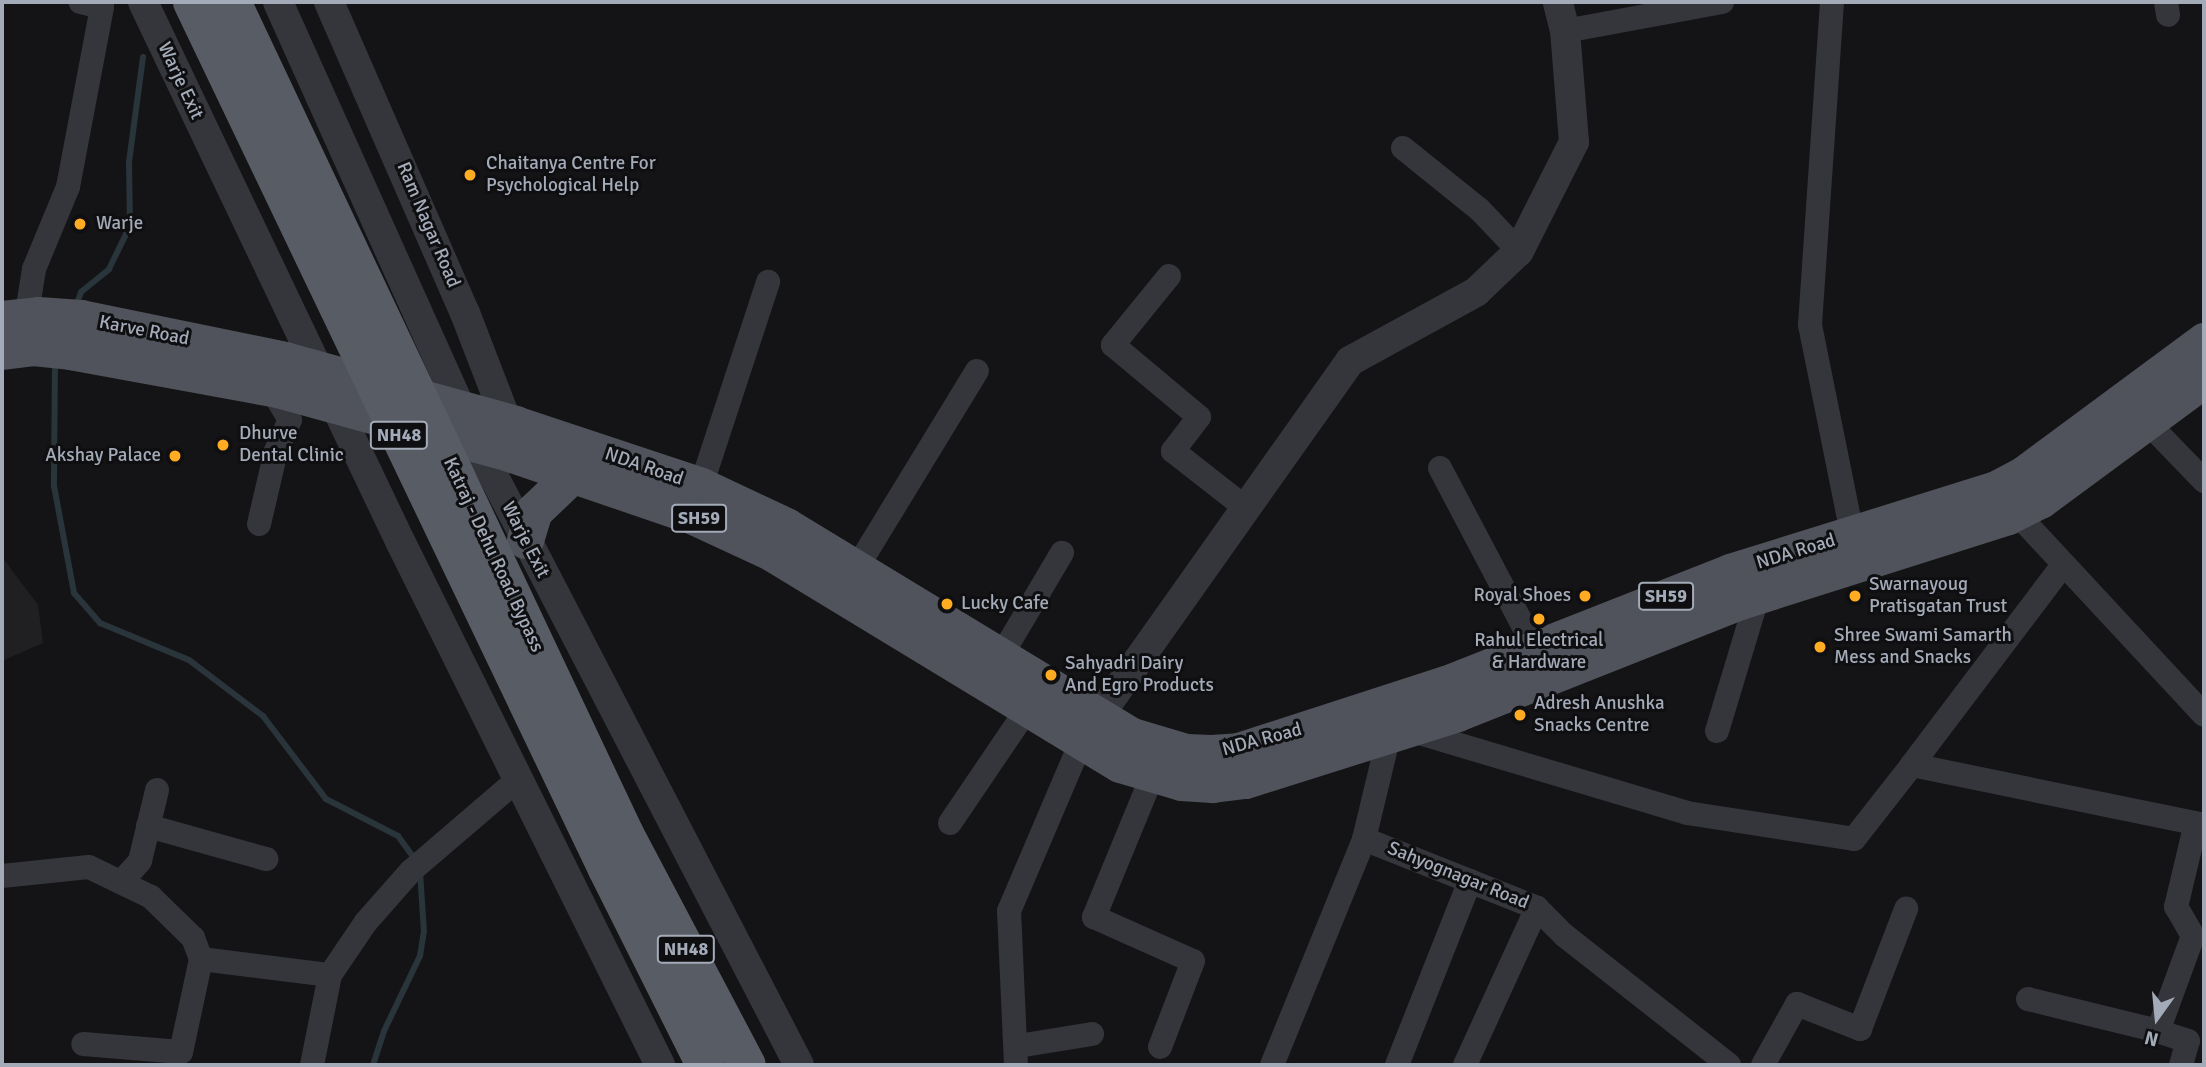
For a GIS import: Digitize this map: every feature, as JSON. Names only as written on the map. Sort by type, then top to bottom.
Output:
[{"type":"highway","name":"Katraj - Dehu Road Bypass","points":[[192,2],[607,869],[705,1065]]},
{"type":"highway","name":"Katraj - Dehu Road Bypass","points":[[232,2],[625,834],[747,1065]]},
{"type":"main road","name":"Karve Road","points":[[20,333],[75,335],[288,377]]},
{"type":"main road","name":"NDA Road","points":[[288,377],[490,433],[701,486],[786,526],[1001,656],[1091,728],[1120,764],[1153,774],[1212,784],[1245,780],[1393,723],[1758,595],[2005,500],[2024,474],[2204,341]]},
{"type":"main road","name":"SH59","points":[[288,377],[336,405]]},
{"type":"main road","name":"NDA Road","points":[[1091,728],[1132,736],[1186,752],[1211,754],[1393,723],[1535,648],[1730,572],[1852,534],[2005,500],[2040,499],[2148,423],[2204,379]]},
{"type":"main road","name":"NDA Road","points":[[336,405],[490,433],[572,475],[739,535],[1028,708]]},
{"type":"main road","points":[[525,540],[534,511],[572,475]]},
{"type":"main road","name":"SH59","points":[[1028,708],[1091,728]]},
{"type":"street","points":[[20,333],[34,269],[68,187],[102,7],[81,2]]},
{"type":"street","name":"Warje Exit","points":[[143,2],[288,377]]},
{"type":"street","name":"Warje Exit","points":[[278,2],[490,433],[525,540],[799,1065]]},
{"type":"street","name":"Ram Nagar Road","points":[[301,2],[490,433]]},
{"type":"street","name":"Ram Nagar Road","points":[[329,2],[389,131],[490,433]]},
{"type":"street","points":[[1092,1034],[1017,1056],[1009,911],[1091,728],[1350,361],[1476,292],[1518,251],[1574,142],[1565,31],[1558,2]]},
{"type":"street","points":[[1565,31],[1722,2]]},
{"type":"street","points":[[1832,2],[1810,325],[1852,534]]},
{"type":"street","points":[[1403,148],[1479,209],[1518,251]]},
{"type":"street","points":[[1169,276],[1113,345],[1199,417],[1173,451],[1247,509]]},
{"type":"street","points":[[701,486],[768,282]]},
{"type":"street","points":[[856,569],[977,370]]},
{"type":"street","points":[[259,524],[276,451],[290,420],[288,377]]},
{"type":"street","points":[[336,405],[517,780],[660,1065]]},
{"type":"street","points":[[2148,423],[2204,481]]},
{"type":"street","points":[[1440,468],[1535,648]]},
{"type":"street","points":[[2005,500],[2204,715]]},
{"type":"street","points":[[1001,656],[1062,553]]},
{"type":"street","points":[[1393,723],[1687,814],[1854,839],[2063,565]]},
{"type":"street","points":[[1717,730],[1758,595]]},
{"type":"street","points":[[950,823],[1028,708]]},
{"type":"street","name":"Sahyognagar Road","points":[[1393,723],[1364,839],[1537,908],[1564,935],[1729,1065]]},
{"type":"street","points":[[1912,765],[2200,824],[2176,907],[2193,936],[2158,1031]]},
{"type":"street","points":[[1153,774],[1094,917],[1193,961],[1160,1047]]},
{"type":"street","points":[[312,1065],[330,975],[366,922],[411,871],[517,780]]},
{"type":"street","points":[[123,880],[140,860],[157,790]]},
{"type":"street","points":[[148,826],[266,859]]},
{"type":"street","points":[[1272,1065],[1364,839]]},
{"type":"street","points":[[2,876],[89,867],[123,880],[151,897],[193,938],[201,959],[181,1052],[83,1044]]},
{"type":"street","points":[[1397,1065],[1470,881]]},
{"type":"street","points":[[1465,1065],[1537,908]]},
{"type":"street","points":[[1763,1065],[1797,1004],[1860,1029],[1906,909]]},
{"type":"street","points":[[201,959],[330,975]]},
{"type":"street","points":[[2028,999],[2189,1041],[2181,1065]]},
{"type":"shaded area","points":[[2,557],[38,605],[43,643],[2,661]]},
{"type":"waterway","points":[[76,306],[81,292],[109,269],[130,226],[129,162],[143,57]]},
{"type":"waterway","points":[[55,362],[54,486],[74,593],[100,623],[189,660],[263,716],[326,799],[398,836],[416,861]]},
{"type":"waterway","points":[[373,1065],[384,1031],[420,956],[424,932],[420,871]]},
{"type":"place","name":"Chaitanya Centre For Psychological Help","points":[[470,175]]},
{"type":"place","name":"Warje","points":[[80,224]]},
{"type":"place","name":"Dhurve Dental Clinic","points":[[223,445]]},
{"type":"place","name":"Akshay Palace","points":[[175,456]]},
{"type":"place","name":"Royal Shoes","points":[[1585,596]]},
{"type":"place","name":"Swarnayoug Pratisgatan Trust","points":[[1855,596]]},
{"type":"place","name":"Lucky Cafe","points":[[947,604]]},
{"type":"place","name":"Rahul Electrical & Hardware","points":[[1539,619]]},
{"type":"place","name":"Shree Swami Samarth Mess and Snacks","points":[[1820,647]]},
{"type":"place","name":"Sahyadri Dairy And Egro Products","points":[[1051,675]]},
{"type":"place","name":"Adresh Anushka Snacks Centre","points":[[1520,715]]}]
